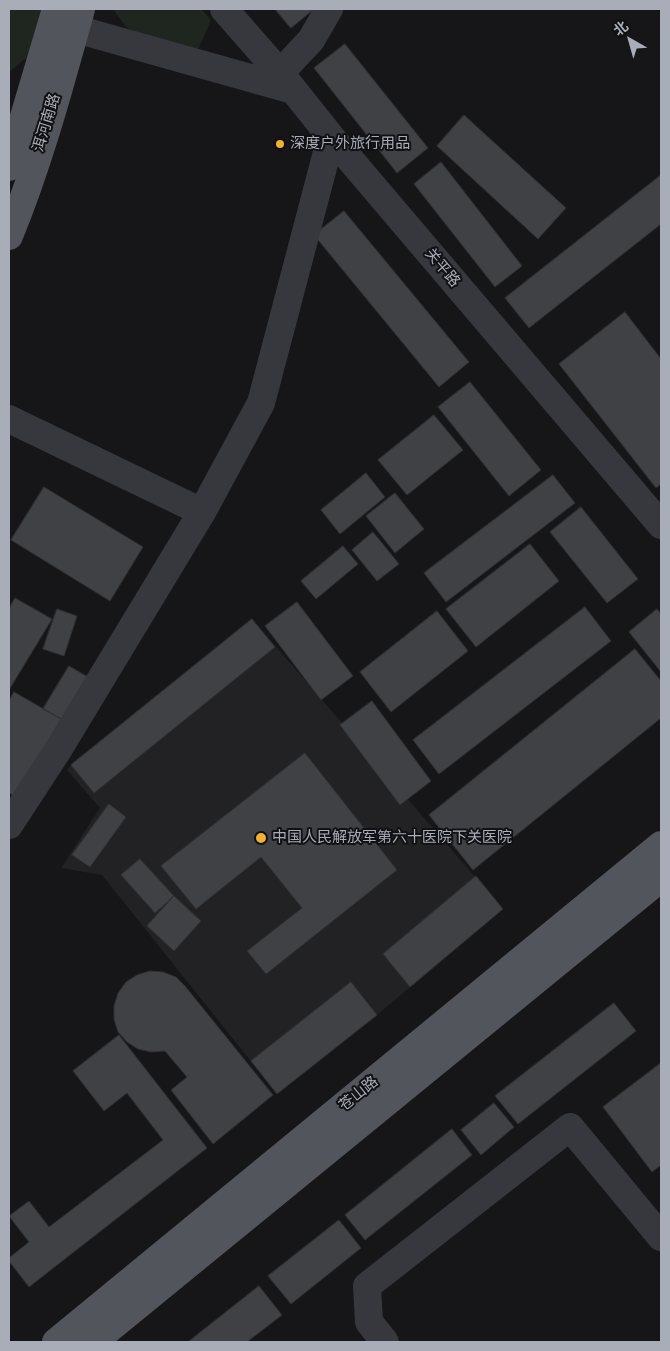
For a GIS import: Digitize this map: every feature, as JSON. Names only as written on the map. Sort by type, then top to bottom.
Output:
[{"type":"main road","name":"洱河南路","points":[[9,167],[56,9]]},
{"type":"main road","name":"洱河南路","points":[[9,236],[23,202],[78,19]]},
{"type":"main road","name":"苍山路","points":[[56,1342],[661,845]]},
{"type":"main road","name":"苍山路","points":[[94,1342],[661,878]]},
{"type":"street","name":"关平路","points":[[224,9],[287,81],[331,137],[661,525]]},
{"type":"street","points":[[78,19],[287,81],[328,9]]},
{"type":"street","points":[[9,825],[63,742],[202,512],[262,403],[331,137]]},
{"type":"street","points":[[9,420],[202,512]]},
{"type":"street","points":[[385,1342],[369,1322],[367,1286],[570,1127],[661,1237]]},
{"type":"shaded area","points":[[9,9],[43,9],[31,54],[9,72]]},
{"type":"shaded area","points":[[113,9],[201,9],[211,20],[198,50],[148,41],[126,27]]},
{"type":"shaded area","name":"中国人民解放军第六十医院下关医院","points":[[252,619],[503,909],[377,1015],[277,1094],[102,875],[61,868],[100,808],[67,770]]},
{"type":"building","points":[[275,9],[314,9],[291,28]]},
{"type":"building","points":[[345,44],[428,148],[397,173],[314,68]]},
{"type":"building","points":[[464,115],[566,208],[538,239],[437,146]]},
{"type":"building","points":[[441,162],[522,266],[495,287],[414,184]]},
{"type":"building","points":[[661,175],[661,224],[529,328],[505,298]]},
{"type":"building","points":[[344,211],[469,362],[439,387],[314,235]]},
{"type":"building","points":[[625,312],[661,359],[661,484],[656,488],[559,364]]},
{"type":"building","points":[[470,382],[541,470],[509,496],[438,407]]},
{"type":"building","points":[[434,415],[463,450],[407,495],[378,460]]},
{"type":"building","points":[[366,473],[385,497],[340,534],[321,510]]},
{"type":"building","points":[[553,475],[575,503],[446,602],[424,573]]},
{"type":"building","points":[[44,487],[143,547],[110,601],[11,540]]},
{"type":"building","points":[[395,493],[424,529],[395,553],[366,516]]},
{"type":"building","points":[[581,507],[638,579],[607,603],[550,532]]},
{"type":"building","points":[[373,532],[399,564],[377,581],[352,550]]},
{"type":"building","points":[[530,544],[559,581],[476,647],[446,609]]},
{"type":"building","points":[[343,546],[358,564],[316,599],[301,581]]},
{"type":"building","points":[[15,598],[52,619],[9,690],[9,609]]},
{"type":"building","points":[[297,602],[353,676],[321,700],[265,626]]},
{"type":"building","points":[[585,607],[611,641],[439,774],[413,740]]},
{"type":"building","points":[[57,609],[77,616],[64,656],[43,649]]},
{"type":"building","points":[[657,609],[661,614],[661,672],[629,632]]},
{"type":"building","points":[[437,611],[468,651],[391,712],[360,672]]},
{"type":"building","points":[[252,619],[275,647],[94,793],[71,765]]},
{"type":"building","points":[[635,649],[661,681],[661,718],[473,870],[429,815]]},
{"type":"building","points":[[69,666],[88,677],[63,720],[43,709]]},
{"type":"building","points":[[14,692],[63,720],[16,797],[9,793],[9,701]]},
{"type":"building","points":[[372,701],[431,781],[400,805],[340,725]]},
{"type":"building","points":[[305,753],[397,870],[266,974],[247,951],[302,908],[261,857],[196,909],[161,866]]},
{"type":"building","points":[[109,804],[126,817],[90,867],[72,855]]},
{"type":"building","points":[[140,859],[174,896],[155,913],[121,875]]},
{"type":"building","points":[[476,876],[503,909],[410,987],[383,954]]},
{"type":"building","points":[[174,896],[201,921],[174,951],[147,926]]},
{"type":"building","points":[[150,971],[163,972],[176,977],[185,986],[273,1095],[213,1144],[171,1090],[187,1077],[165,1051],[151,1052],[138,1049],[127,1042],[118,1032],[114,1019],[114,1006],[118,993],[126,982],[137,975]]},
{"type":"building","points":[[351,982],[377,1015],[277,1094],[251,1061]]},
{"type":"building","points":[[614,1003],[636,1031],[518,1124],[495,1096]]},
{"type":"building","points":[[119,1035],[207,1148],[29,1287],[9,1261],[9,1258],[29,1242],[9,1216],[29,1201],[49,1227],[163,1140],[127,1093],[104,1111],[73,1071]]},
{"type":"building","points":[[661,1063],[661,1165],[652,1172],[603,1107]]},
{"type":"building","points":[[494,1103],[514,1127],[481,1155],[461,1130]]},
{"type":"building","points":[[452,1129],[472,1155],[365,1240],[345,1215]]},
{"type":"building","points":[[339,1220],[361,1248],[291,1304],[268,1276]]},
{"type":"building","points":[[259,1286],[282,1315],[247,1342],[188,1342]]},
{"type":"place","name":"深度户外旅行用品","points":[[280,144]]},
{"type":"place","name":"中国人民解放军第六十医院下关医院","points":[[261,838]]}]
